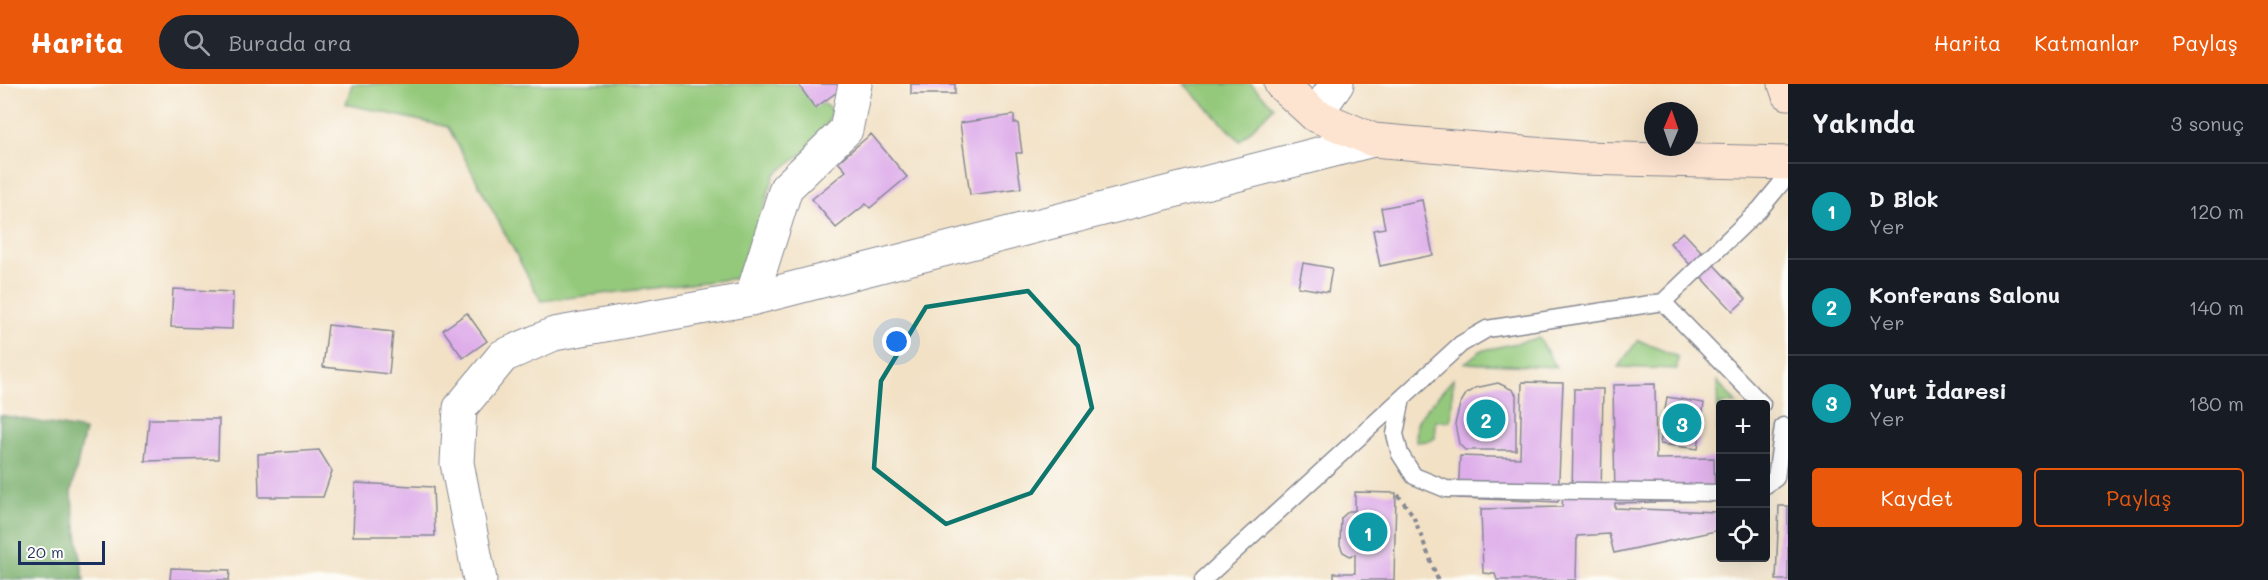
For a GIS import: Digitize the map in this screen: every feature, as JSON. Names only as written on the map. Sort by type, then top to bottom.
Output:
[{"type":"street","points":[[751,300],[786,188],[846,130],[855,84]]},
{"type":"street","points":[[1281,84],[1315,115],[1373,140],[1581,158],[1788,163]]},
{"type":"street","points":[[1315,115],[1337,84]]},
{"type":"street","points":[[1785,84],[1788,93]]},
{"type":"street","points":[[480,580],[457,463],[460,408],[503,356],[554,334],[751,300],[1373,140]]},
{"type":"lane","points":[[1203,580],[1461,344],[1487,329],[1663,302],[1760,209],[1788,175]]},
{"type":"lane","points":[[1663,302],[1757,400]]},
{"type":"lane","points":[[1402,398],[1395,434],[1400,454],[1414,476],[1446,489],[1716,493]]},
{"type":"lane","points":[[1770,412],[1785,429],[1776,478],[1770,482]]},
{"type":"path","points":[[1395,490],[1413,515],[1438,580]]},
{"type":"highlighted area","points":[[1028,291],[1078,346],[1092,408],[1031,493],[946,524],[874,468],[881,381],[926,307]]},
{"type":"green space","points":[[352,84],[796,84],[832,110],[822,140],[775,174],[739,278],[541,301],[448,127],[346,104]]},
{"type":"green space","points":[[1184,84],[1251,84],[1274,107],[1240,141]]},
{"type":"green space","points":[[1539,338],[1556,367],[1465,363],[1480,351]]},
{"type":"green space","points":[[1638,340],[1678,357],[1677,369],[1618,367]]},
{"type":"green space","points":[[1453,379],[1451,421],[1435,421],[1435,438],[1416,442],[1417,424],[1420,417]]},
{"type":"green space","points":[[1717,381],[1734,400],[1717,400]]},
{"type":"green space","points":[[0,415],[85,430],[71,493],[84,580],[0,580]]},
{"type":"building","points":[[798,84],[848,84],[815,108]]},
{"type":"building","points":[[911,84],[955,84],[955,94],[911,94]]},
{"type":"building","points":[[1014,115],[1014,123],[1018,123],[1022,153],[1016,153],[1021,188],[970,195],[960,123]]},
{"type":"building","points":[[871,134],[907,177],[870,208],[866,204],[836,228],[812,199],[846,171],[838,162]]},
{"type":"building","points":[[1422,200],[1433,255],[1380,266],[1373,230],[1385,228],[1381,208]]},
{"type":"building","points":[[1683,232],[1746,299],[1733,311],[1670,243]]},
{"type":"building","points":[[1303,263],[1332,268],[1328,292],[1298,287]]},
{"type":"building","points":[[173,289],[233,292],[232,329],[171,327]]},
{"type":"building","points":[[467,313],[487,341],[463,358],[443,330]]},
{"type":"building","points":[[328,325],[393,332],[389,374],[323,367]]},
{"type":"building","points":[[1522,382],[1563,383],[1558,502],[1458,498],[1460,456],[1520,458]]},
{"type":"building","points":[[1498,383],[1513,390],[1516,395],[1516,450],[1465,450],[1459,444],[1455,424],[1460,404],[1466,394],[1475,388]]},
{"type":"building","points":[[1655,384],[1656,459],[1714,458],[1715,501],[1615,503],[1615,508],[1716,512],[1716,531],[1614,553],[1609,534],[1577,536],[1576,580],[1497,580],[1495,574],[1483,573],[1481,509],[1562,507],[1563,494],[1572,493],[1574,389],[1603,389],[1601,495],[1615,496],[1613,385]]},
{"type":"building","points":[[1667,397],[1704,403],[1698,449],[1660,444]]},
{"type":"building","points":[[149,419],[219,419],[218,459],[145,461]]},
{"type":"building","points":[[319,450],[332,471],[323,497],[259,497],[258,454]]},
{"type":"building","points":[[355,483],[433,487],[435,536],[353,536]]},
{"type":"building","points":[[1355,492],[1396,493],[1394,580],[1334,580],[1334,573],[1355,573],[1355,554],[1350,556],[1343,552],[1340,545],[1341,518],[1349,511],[1355,511]]},
{"type":"building","points":[[1779,506],[1788,506],[1788,580],[1776,580]]},
{"type":"building","points":[[171,568],[230,570],[229,580],[170,580]]},
{"type":"place","name":"Konferans Salonu","points":[[1486,419]]},
{"type":"place","name":"Yurt İdaresi","points":[[1682,423]]},
{"type":"place","name":"D Blok","points":[[1368,532]]}]
